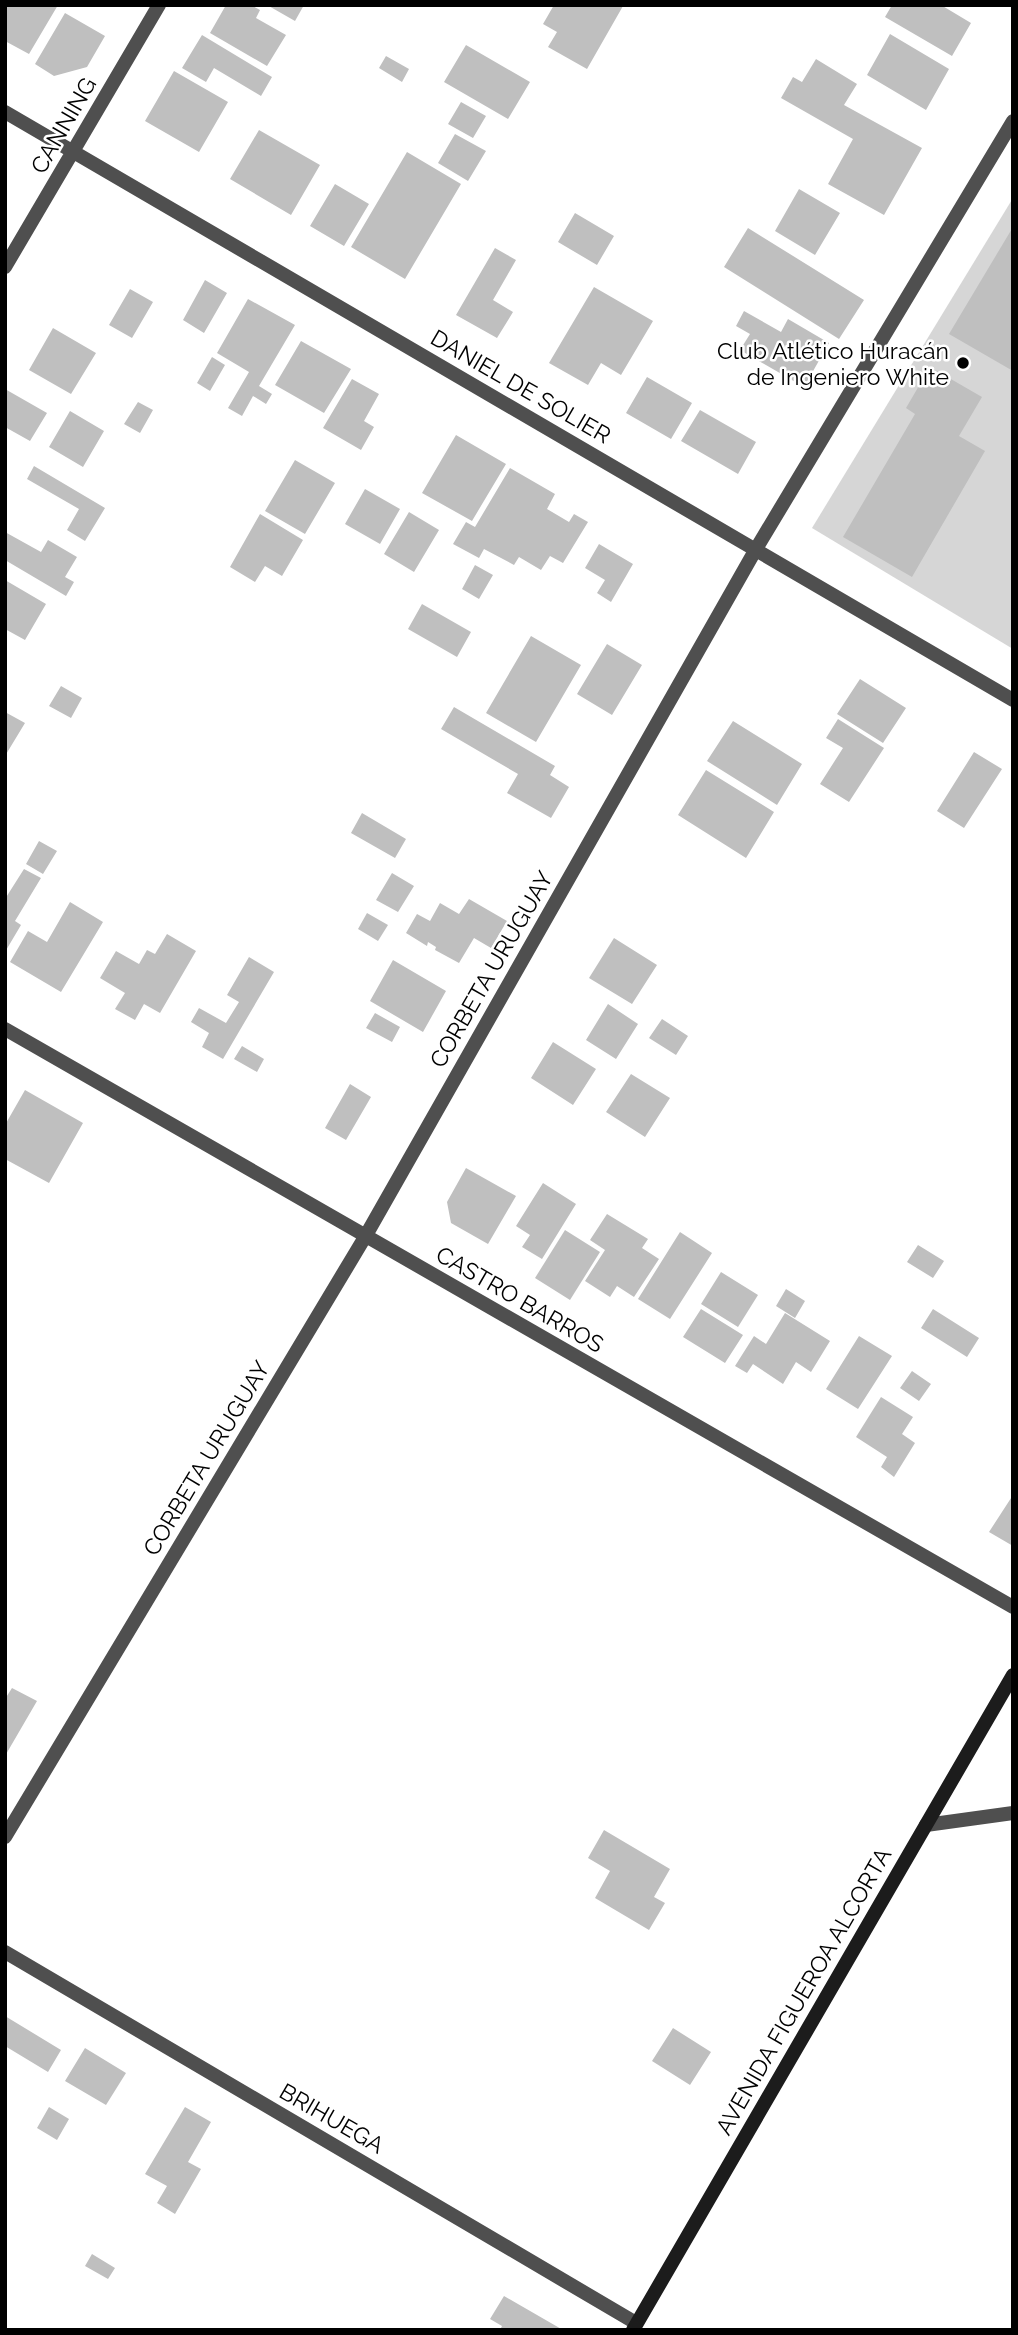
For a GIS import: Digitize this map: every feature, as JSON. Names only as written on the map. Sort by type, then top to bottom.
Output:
[{"type":"main road","name":"AVENIDA FIGUEROA ALCORTA","points":[[634,2327],[1013,1675]]},
{"type":"street","name":"CANNING","points":[[5,267],[159,5]]},
{"type":"street","name":"DANIEL DE SOLIER","points":[[5,112],[1013,700]]},
{"type":"street","name":"CORBETA URUGUAY","points":[[5,1837],[365,1237],[756,549],[1013,121]]},
{"type":"street","name":"CASTRO BARROS","points":[[5,1029],[1013,1607]]},
{"type":"street","points":[[926,1825],[1013,1813]]},
{"type":"street","name":"BRIHUEGA","points":[[5,1952],[634,2327]]},
{"type":"shaded area","name":"Club Atlético Huracán de Ingeniero White","points":[[1013,198],[1013,649],[812,528]]},
{"type":"building","points":[[5,5],[58,5],[29,54],[5,41]]},
{"type":"building","points":[[226,5],[251,5],[260,10],[256,18],[286,35],[267,66],[210,33]]},
{"type":"building","points":[[267,5],[304,5],[295,21]]},
{"type":"building","points":[[554,5],[623,6],[587,69],[548,47],[557,32],[543,24]]},
{"type":"building","points":[[892,5],[941,5],[971,23],[952,56],[885,17]]},
{"type":"building","points":[[65,13],[105,36],[87,67],[54,76],[35,64]]},
{"type":"building","points":[[890,34],[949,69],[926,110],[867,75]]},
{"type":"building","points":[[202,35],[272,77],[261,96],[214,68],[206,82],[182,68]]},
{"type":"building","points":[[466,45],[530,82],[508,119],[444,82]]},
{"type":"building","points":[[386,56],[409,69],[402,82],[379,68]]},
{"type":"building","points":[[816,59],[857,84],[844,105],[922,148],[884,215],[828,184],[853,139],[781,98],[793,77],[802,82]]},
{"type":"building","points":[[174,71],[228,102],[199,152],[145,121]]},
{"type":"building","points":[[461,102],[486,116],[473,138],[448,124]]},
{"type":"building","points":[[259,130],[320,165],[291,215],[230,179]]},
{"type":"building","points":[[455,134],[486,151],[468,181],[438,163]]},
{"type":"building","points":[[407,152],[461,184],[405,279],[351,247]]},
{"type":"building","points":[[335,184],[369,204],[344,246],[310,226]]},
{"type":"building","points":[[799,189],[840,213],[815,255],[775,231]]},
{"type":"building","points":[[575,213],[614,236],[597,265],[558,242]]},
{"type":"building","points":[[1013,227],[1013,371],[949,334]]},
{"type":"building","points":[[748,228],[864,300],[839,339],[724,267]]},
{"type":"building","points":[[495,248],[516,260],[493,300],[513,312],[497,338],[456,315]]},
{"type":"building","points":[[205,280],[227,293],[204,333],[183,320]]},
{"type":"building","points":[[594,287],[653,321],[621,375],[601,363],[588,385],[549,363]]},
{"type":"building","points":[[130,289],[153,302],[132,338],[109,325]]},
{"type":"building","points":[[248,299],[295,325],[259,386],[272,394],[266,404],[253,396],[242,416],[228,408],[249,372],[217,353]]},
{"type":"building","points":[[744,311],[781,332],[788,319],[829,343],[804,387],[740,350],[750,334],[736,326]]},
{"type":"building","points":[[53,328],[96,353],[71,394],[29,370]]},
{"type":"building","points":[[301,341],[351,369],[324,413],[275,385]]},
{"type":"building","points":[[212,357],[225,365],[210,391],[197,383]]},
{"type":"building","points":[[930,367],[982,397],[959,436],[985,451],[912,577],[843,537],[915,414],[906,408]]},
{"type":"building","points":[[647,377],[692,403],[671,439],[626,413]]},
{"type":"building","points":[[352,379],[379,394],[364,421],[374,427],[361,450],[323,428]]},
{"type":"building","points":[[5,389],[47,413],[30,441],[5,427]]},
{"type":"building","points":[[138,402],[153,410],[140,433],[124,424]]},
{"type":"building","points":[[700,410],[756,442],[738,474],[681,441]]},
{"type":"building","points":[[70,411],[104,431],[83,467],[49,447]]},
{"type":"building","points":[[456,435],[506,464],[472,521],[422,493]]},
{"type":"building","points":[[295,460],[335,483],[305,534],[265,511]]},
{"type":"building","points":[[34,466],[105,508],[85,541],[67,530],[79,509],[27,479]]},
{"type":"building","points":[[510,468],[555,494],[547,509],[569,522],[574,514],[588,522],[563,563],[550,556],[541,570],[519,557],[514,565],[484,549],[479,558],[453,544],[466,522],[475,527]]},
{"type":"building","points":[[365,489],[400,509],[380,544],[345,524]]},
{"type":"building","points":[[409,512],[439,530],[414,572],[384,554]]},
{"type":"building","points":[[260,514],[303,540],[282,576],[265,566],[255,582],[230,567]]},
{"type":"building","points":[[5,532],[41,552],[48,540],[77,557],[65,577],[74,582],[66,596],[5,560]]},
{"type":"building","points":[[599,544],[633,564],[611,602],[597,593],[605,580],[585,568]]},
{"type":"building","points":[[475,565],[493,575],[479,599],[462,589]]},
{"type":"building","points":[[5,580],[46,604],[25,640],[5,629]]},
{"type":"building","points":[[422,604],[471,632],[457,657],[408,629]]},
{"type":"building","points":[[531,636],[581,665],[536,742],[486,713]]},
{"type":"building","points":[[607,644],[642,665],[612,715],[577,694]]},
{"type":"building","points":[[860,679],[906,708],[883,743],[837,714]]},
{"type":"building","points":[[61,686],[82,698],[71,718],[49,706]]},
{"type":"building","points":[[454,707],[555,766],[550,775],[569,787],[551,818],[507,793],[518,774],[441,729]]},
{"type":"building","points":[[5,712],[25,723],[5,756]]},
{"type":"building","points":[[838,719],[884,748],[849,802],[820,784],[843,748],[826,738]]},
{"type":"building","points":[[733,721],[802,764],[777,805],[707,761]]},
{"type":"building","points":[[974,752],[1002,769],[964,828],[937,811]]},
{"type":"building","points":[[706,770],[774,812],[746,858],[678,815]]},
{"type":"building","points":[[362,813],[406,839],[395,858],[351,833]]},
{"type":"building","points":[[39,841],[57,851],[43,874],[26,864]]},
{"type":"building","points":[[24,869],[41,878],[15,921],[21,925],[5,952],[5,899]]},
{"type":"building","points":[[392,873],[414,886],[398,912],[376,900]]},
{"type":"building","points":[[469,899],[507,921],[491,948],[474,938],[459,963],[435,950],[436,947],[428,942],[427,946],[406,933],[417,914],[430,921],[440,903],[459,914]]},
{"type":"building","points":[[70,902],[103,922],[61,992],[10,962],[28,931],[47,942]]},
{"type":"building","points":[[367,913],[388,925],[378,941],[358,929]]},
{"type":"building","points":[[167,934],[196,951],[160,1013],[144,1004],[135,1020],[115,1009],[125,993],[100,978],[116,951],[139,964],[147,950],[155,954]]},
{"type":"building","points":[[614,938],[657,965],[632,1004],[589,978]]},
{"type":"building","points":[[249,957],[274,972],[223,1059],[202,1047],[209,1033],[191,1022],[199,1008],[226,1023],[239,1002],[227,995]]},
{"type":"building","points":[[393,960],[446,991],[423,1032],[370,1001]]},
{"type":"building","points":[[608,1004],[638,1024],[616,1059],[586,1040]]},
{"type":"building","points":[[375,1013],[400,1027],[392,1042],[366,1028]]},
{"type":"building","points":[[662,1019],[688,1036],[676,1055],[649,1038]]},
{"type":"building","points":[[553,1042],[596,1069],[573,1105],[531,1078]]},
{"type":"building","points":[[242,1046],[264,1059],[257,1072],[234,1059]]},
{"type":"building","points":[[631,1074],[670,1098],[645,1137],[606,1112]]},
{"type":"building","points":[[350,1084],[371,1097],[346,1140],[325,1128]]},
{"type":"building","points":[[25,1090],[83,1123],[49,1183],[5,1159],[5,1125]]},
{"type":"building","points":[[466,1168],[516,1196],[488,1244],[451,1223],[447,1202]]},
{"type":"building","points":[[543,1183],[576,1204],[542,1259],[522,1247],[530,1235],[516,1226]]},
{"type":"building","points":[[607,1214],[648,1239],[642,1248],[659,1259],[634,1297],[617,1286],[610,1297],[585,1281],[605,1250],[590,1240]]},
{"type":"building","points":[[565,1230],[600,1252],[570,1300],[535,1278]]},
{"type":"building","points":[[680,1232],[712,1253],[670,1319],[638,1299]]},
{"type":"building","points":[[918,1245],[944,1261],[933,1278],[907,1262]]},
{"type":"building","points":[[721,1272],[758,1295],[738,1327],[701,1304]]},
{"type":"building","points":[[786,1289],[805,1301],[795,1318],[776,1306]]},
{"type":"building","points":[[701,1309],[743,1335],[725,1363],[683,1337]]},
{"type":"building","points":[[933,1309],[979,1338],[967,1357],[921,1328]]},
{"type":"building","points":[[785,1313],[830,1341],[811,1372],[796,1362],[783,1384],[753,1364],[747,1373],[735,1366],[754,1336],[766,1344]]},
{"type":"building","points":[[859,1336],[892,1356],[858,1409],[826,1389]]},
{"type":"building","points":[[912,1371],[931,1384],[919,1401],[900,1388]]},
{"type":"building","points":[[881,1397],[913,1417],[902,1434],[915,1443],[894,1477],[881,1467],[887,1457],[856,1437]]},
{"type":"building","points":[[1013,1495],[1013,1546],[989,1532]]},
{"type":"building","points":[[12,1688],[37,1701],[5,1756],[5,1699]]},
{"type":"building","points":[[604,1830],[670,1869],[654,1897],[665,1903],[649,1930],[595,1898],[610,1871],[588,1858]]},
{"type":"building","points":[[5,2016],[61,2050],[48,2072],[5,2046]]},
{"type":"building","points":[[673,2028],[711,2052],[690,2085],[652,2061]]},
{"type":"building","points":[[85,2048],[126,2073],[106,2105],[65,2081]]},
{"type":"building","points":[[49,2107],[69,2119],[57,2140],[37,2128]]},
{"type":"building","points":[[185,2107],[211,2122],[188,2162],[201,2169],[175,2214],[157,2203],[167,2186],[145,2174]]},
{"type":"building","points":[[92,2254],[115,2268],[108,2279],[85,2266]]},
{"type":"building","points":[[504,2296],[563,2330],[500,2330],[502,2326],[490,2319]]},
{"type":"place","name":"Club Atlético Huracán de Ingeniero White","points":[[963,363]]}]
